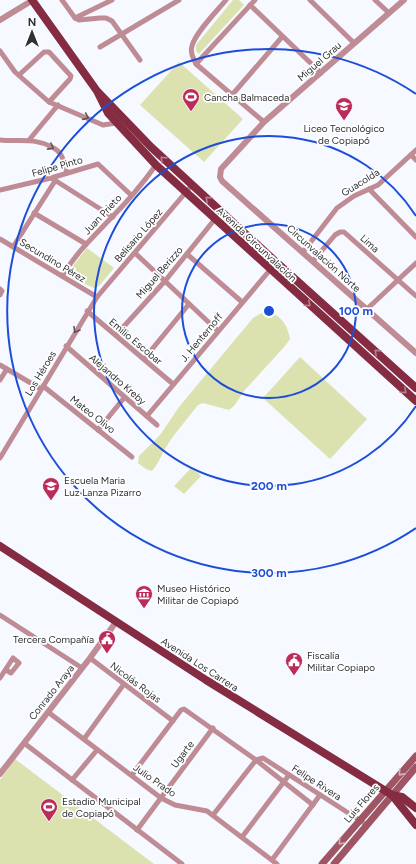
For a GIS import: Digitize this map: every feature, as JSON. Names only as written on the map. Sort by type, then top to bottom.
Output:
[{"type":"main road","name":"Avenida Circunvalación","points":[[32,0],[98,91],[161,156],[416,388]]},
{"type":"main road","name":"Avenida Circunvalación","points":[[98,91],[105,108],[116,123],[156,165],[416,401]]},
{"type":"main road","name":"Avenida Los Carrera","points":[[0,546],[230,696],[389,792],[402,797],[416,808]]},
{"type":"main road","name":"Luis Flores","points":[[334,864],[367,825],[416,756]]},
{"type":"main road","name":"Luis Flores","points":[[322,864],[360,820],[416,767]]},
{"type":"main road","name":"Avenida Los Carrera","points":[[389,792],[416,825]]},
{"type":"street","points":[[0,20],[32,0]]},
{"type":"street","points":[[62,0],[75,18],[79,20],[106,18],[112,21],[140,60]]},
{"type":"street","points":[[75,18],[112,0]]},
{"type":"street","points":[[100,47],[179,0]]},
{"type":"street","points":[[226,0],[196,37],[192,47],[192,56],[196,64],[264,122]]},
{"type":"street","points":[[196,64],[255,0]]},
{"type":"street","points":[[310,0],[354,43]]},
{"type":"street","points":[[375,0],[389,13]]},
{"type":"street","name":"Miguel Grau","points":[[220,177],[221,169],[264,122],[404,0]]},
{"type":"street","points":[[250,5],[321,73]]},
{"type":"street","points":[[232,95],[282,37]]},
{"type":"street","points":[[0,51],[19,75],[49,102],[58,104],[103,124],[116,123]]},
{"type":"street","points":[[19,75],[44,52],[49,52],[71,76],[49,102]]},
{"type":"street","points":[[29,140],[58,104]]},
{"type":"street","points":[[0,140],[29,140],[43,142],[61,154],[67,173]]},
{"type":"street","name":"Guacolda","points":[[303,252],[337,208],[354,196],[378,185],[416,150]]},
{"type":"street","points":[[411,155],[416,160]]},
{"type":"street","name":"Felipe Pinto","points":[[0,190],[53,180],[67,173],[98,164],[132,195]]},
{"type":"street","name":"Juan Prieto","points":[[62,276],[73,259],[113,217],[156,165]]},
{"type":"street","name":"Circunvalación Norte","points":[[220,177],[222,181],[416,353]]},
{"type":"street","points":[[13,247],[53,180],[113,217]]},
{"type":"street","name":"Belisario López","points":[[97,297],[192,185]]},
{"type":"street","points":[[369,189],[416,237]]},
{"type":"street","points":[[34,213],[86,244]]},
{"type":"street","name":"Miguel Berizzo","points":[[116,335],[165,281],[215,219]]},
{"type":"street","name":"Lima","points":[[313,261],[335,235],[340,232],[344,232],[416,296]]},
{"type":"street","name":"Secundino Pérez","points":[[0,239],[97,297]]},
{"type":"street","points":[[135,253],[218,330]]},
{"type":"street","points":[[187,254],[242,302]]},
{"type":"street","points":[[367,309],[416,263]]},
{"type":"street","name":"J. Henternoff","points":[[147,416],[270,270]]},
{"type":"street","name":"Los Héroes","points":[[0,458],[66,346],[97,297]]},
{"type":"street","points":[[144,360],[189,304]]},
{"type":"street","name":"Emilio Escobar","points":[[87,312],[173,384]]},
{"type":"street","name":"Alejandro Kreby","points":[[66,346],[124,398],[157,425]]},
{"type":"street","name":"Mateo Olivo","points":[[0,365],[42,388],[132,457]]},
{"type":"street","points":[[0,380],[7,369]]},
{"type":"street","points":[[98,430],[124,398]]},
{"type":"street","points":[[0,615],[82,668]]},
{"type":"street","name":"Conrado Araya","points":[[0,774],[116,622]]},
{"type":"street","name":"Nicolás Rojas","points":[[90,658],[172,721]]},
{"type":"street","points":[[0,678],[6,670]]},
{"type":"street","points":[[84,739],[124,684]]},
{"type":"street","name":"Felipe Rivera","points":[[172,721],[183,709],[186,709],[256,760],[313,805]]},
{"type":"street","name":"Julio Prado","points":[[48,712],[161,798],[170,803],[200,809],[213,815],[277,864]]},
{"type":"street","points":[[132,775],[172,721]]},
{"type":"street","name":"Ugarte","points":[[137,830],[213,728]]},
{"type":"street","points":[[24,743],[182,864]]},
{"type":"street","points":[[72,780],[97,750]]},
{"type":"street","name":"Felipe Rivera","points":[[256,760],[263,758],[367,825]]},
{"type":"street","points":[[213,815],[256,760]]},
{"type":"street","points":[[242,837],[289,774]]},
{"type":"street","points":[[272,860],[320,795]]},
{"type":"green space","points":[[233,0],[239,0],[244,5],[199,54],[196,51],[196,45]]},
{"type":"green space","name":"Cancha Balmaceda","points":[[179,62],[243,119],[204,162],[140,105]]},
{"type":"green space","points":[[87,248],[114,268],[99,286],[94,288],[73,279],[70,274],[73,266]]},
{"type":"green space","points":[[265,311],[279,317],[285,324],[290,339],[285,346],[244,391],[234,406],[229,410],[203,403],[198,405],[171,439],[157,465],[152,471],[146,469],[138,463],[139,456],[160,435],[179,407],[253,318]]},
{"type":"green space","points":[[300,357],[367,419],[330,459],[263,398]]},
{"type":"green space","points":[[192,467],[201,476],[184,494],[174,486]]},
{"type":"green space","name":"Estadio Municipal de Copiapó","points":[[15,759],[154,864],[0,864],[0,780]]},
{"type":"place","name":"Cancha Balmaceda","points":[[191,112]]},
{"type":"place","name":"Liceo Tecnológico de Copiapó","points":[[344,121]]},
{"type":"place","name":"Escuela Maria Luz Lanza Pizarro","points":[[51,501]]},
{"type":"place","name":"Museo Histórico Militar de Copiapó","points":[[144,609]]},
{"type":"place","name":"Tercera Compañía","points":[[107,654]]},
{"type":"place","name":"Fiscalía Militar Copiapo","points":[[294,676]]},
{"type":"place","name":"Estadio Municipal de Copiapó","points":[[49,822]]}]
